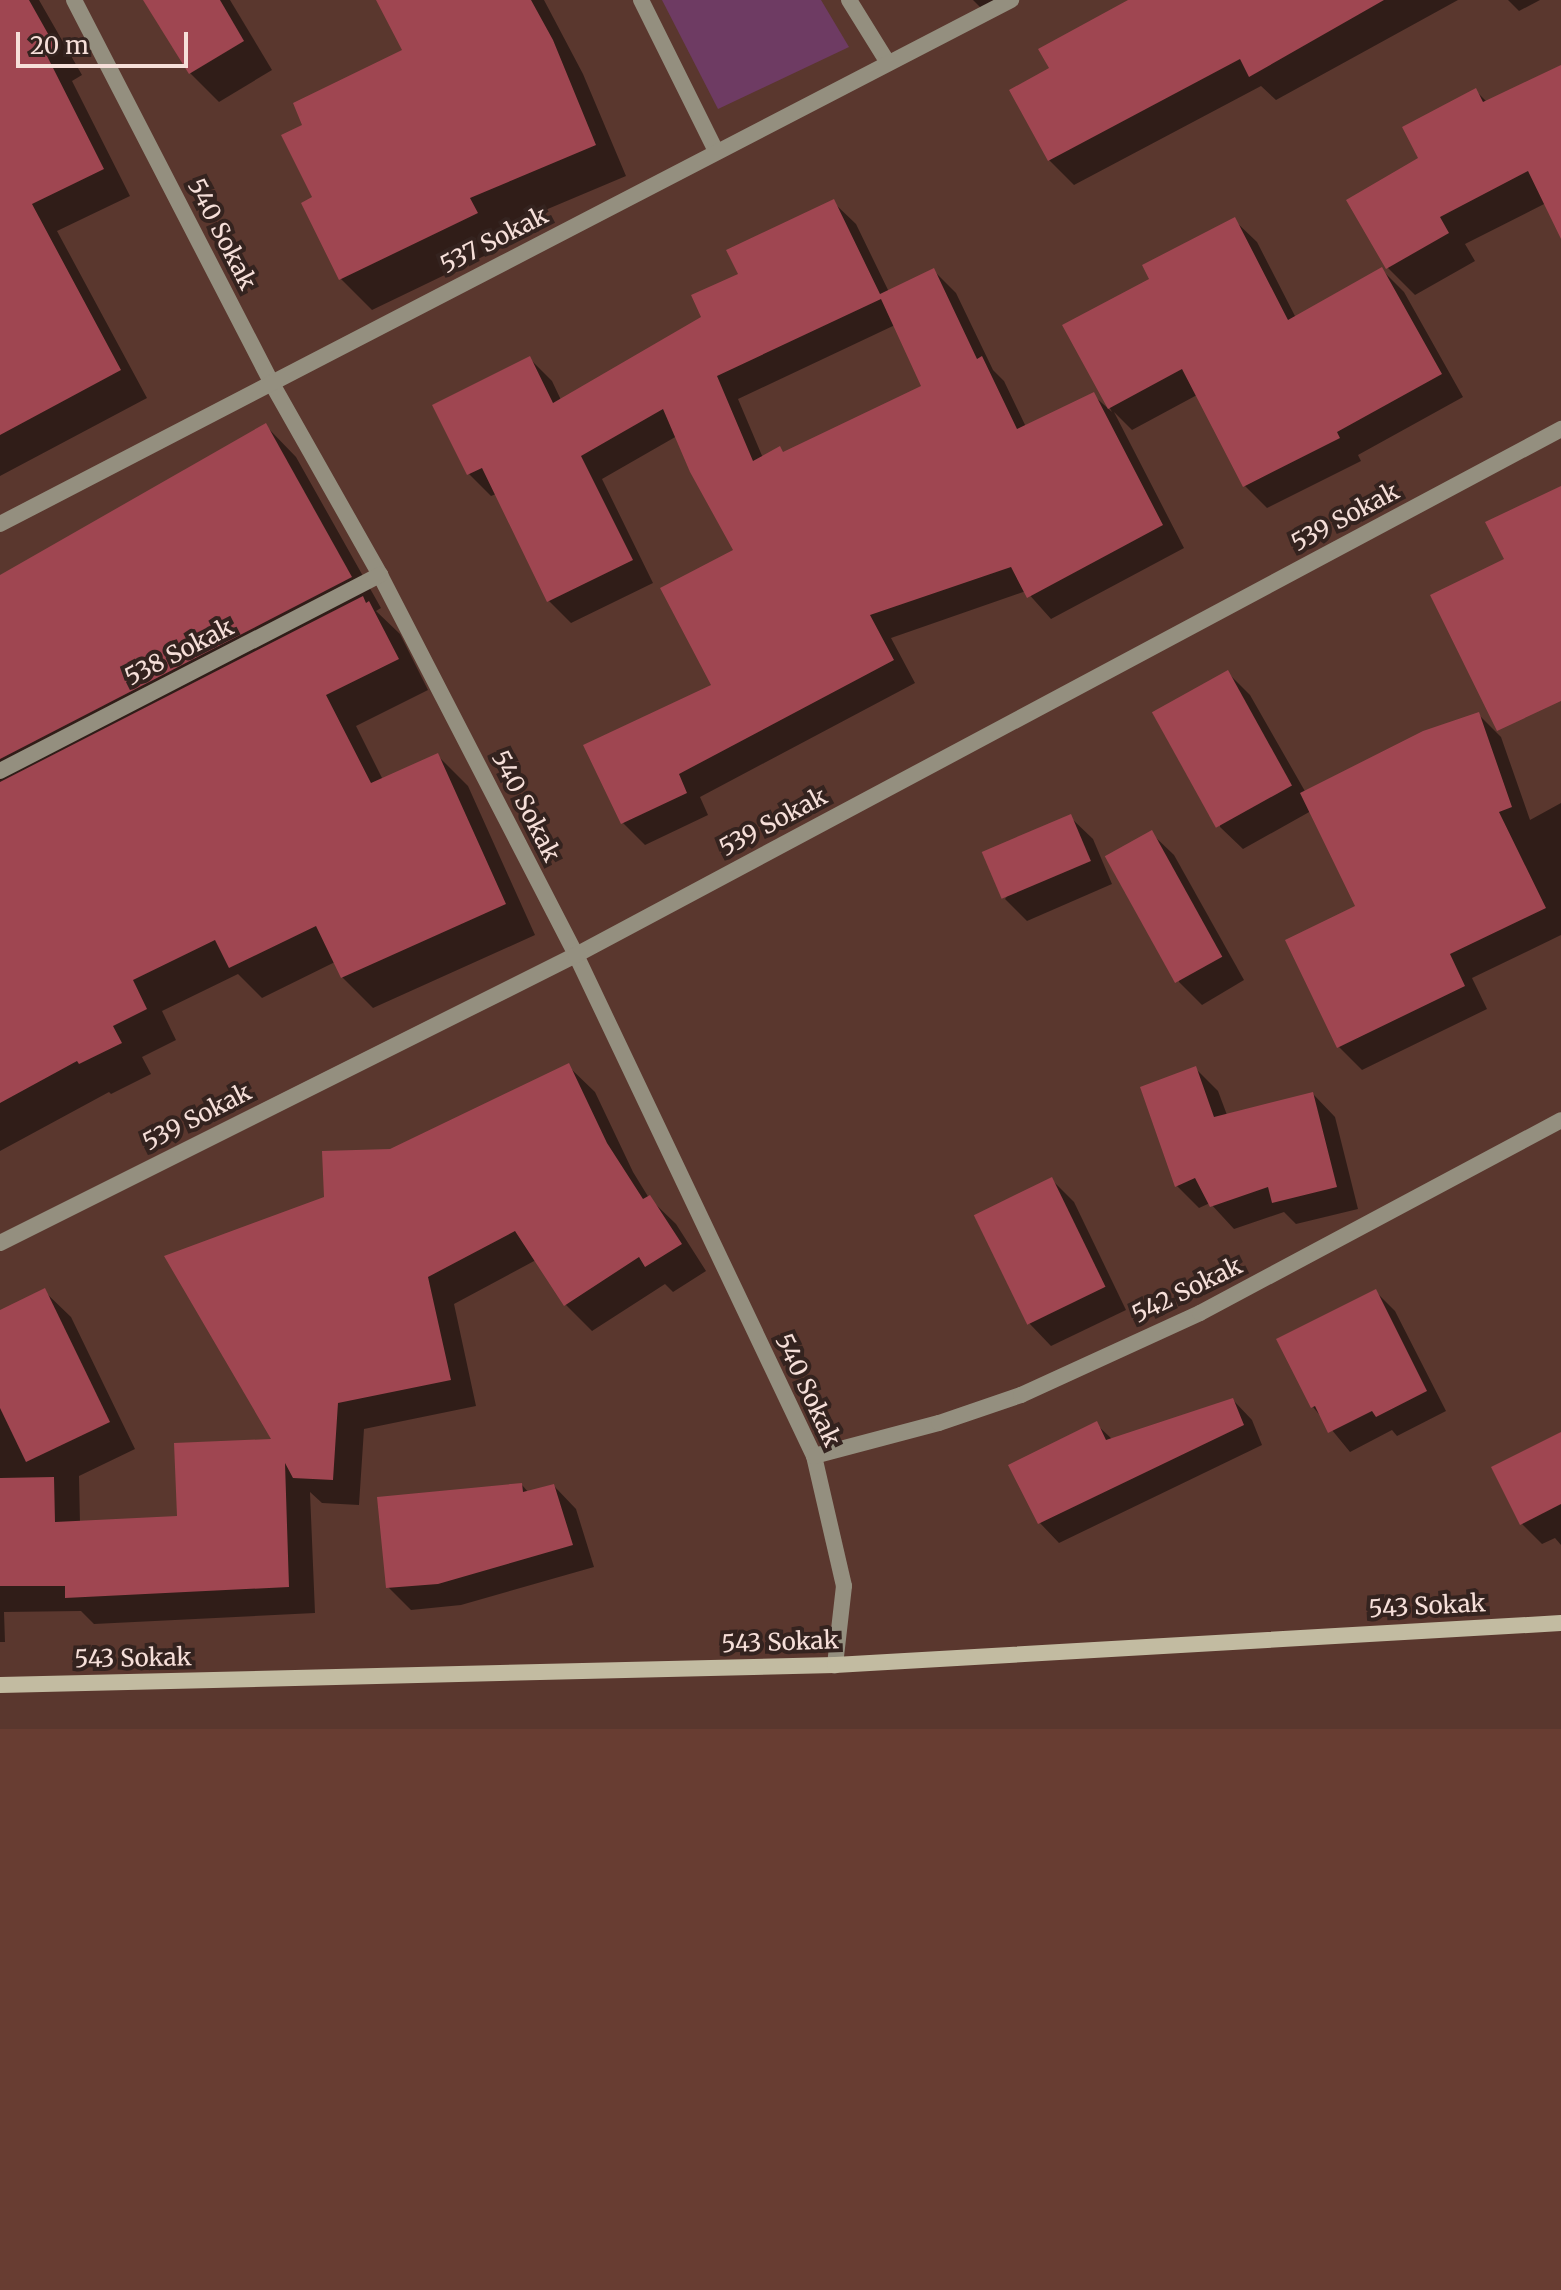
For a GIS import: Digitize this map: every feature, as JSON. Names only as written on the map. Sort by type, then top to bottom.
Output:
[{"type":"street","name":"540 Sokak","points":[[74,0],[271,382],[380,575],[576,955],[814,1456],[844,1586],[835,1665]]},
{"type":"street","points":[[641,0],[716,151]]},
{"type":"street","points":[[849,0],[888,63]]},
{"type":"street","name":"537 Sokak","points":[[0,524],[1011,0]]},
{"type":"street","name":"539 Sokak","points":[[0,1243],[576,955],[1561,429]]},
{"type":"street","name":"538 Sokak","points":[[0,771],[380,575]]},
{"type":"street","name":"542 Sokak","points":[[814,1456],[939,1423],[1021,1395],[1200,1313],[1561,1120]]},
{"type":"street","name":"543 Sokak","points":[[0,1685],[835,1665],[1561,1623]]},
{"type":"shaded area","points":[[662,0],[821,0],[849,47],[718,109]]},
{"type":"shaded area","points":[[0,1729],[1561,1729],[1561,2290],[0,2290]]},
{"type":"building","points":[[0,0],[29,0],[56,48],[46,54],[104,169],[32,204],[121,370],[0,435]]},
{"type":"building","points":[[143,0],[220,0],[244,41],[189,74]]},
{"type":"building","points":[[376,0],[531,0],[553,40],[596,145],[470,198],[478,213],[339,280],[301,203],[312,197],[281,135],[302,125],[293,103],[402,50]]},
{"type":"building","points":[[1128,0],[1384,0],[1249,77],[1240,59],[1048,161],[1009,90],[1049,68],[1038,49]]},
{"type":"building","points":[[1561,65],[1561,239],[1528,171],[1440,217],[1449,233],[1386,269],[1346,200],[1418,158],[1402,127],[1476,88],[1483,102]]},
{"type":"building","points":[[834,199],[880,294],[934,268],[977,359],[982,356],[1017,429],[1094,392],[1163,525],[1027,598],[1011,567],[870,615],[894,660],[679,774],[687,793],[621,824],[583,745],[711,685],[660,588],[733,550],[690,472],[663,409],[581,456],[633,560],[547,602],[482,468],[467,475],[432,405],[530,356],[553,403],[701,317],[691,295],[738,274],[726,250]],"holes":[[[881,299],[921,386],[783,452],[780,446],[753,461],[717,376]]]},
{"type":"building","points":[[1235,217],[1288,320],[1382,267],[1442,374],[1337,432],[1340,438],[1243,487],[1182,369],[1108,409],[1062,325],[1149,279],[1142,265]]},
{"type":"building","points":[[266,423],[352,577],[0,759],[0,575]]},
{"type":"building","points":[[1561,486],[1561,701],[1497,731],[1430,595],[1504,559],[1485,522]]},
{"type":"building","points":[[363,596],[366,603],[369,601],[399,659],[326,695],[371,783],[438,753],[506,904],[341,978],[316,926],[229,968],[215,940],[133,980],[147,1009],[113,1026],[122,1043],[79,1064],[77,1061],[0,1103],[0,782]]},
{"type":"building","points":[[1228,670],[1292,785],[1216,828],[1152,712]]},
{"type":"building","points":[[1479,712],[1512,807],[1499,812],[1546,908],[1450,954],[1465,986],[1337,1048],[1285,940],[1355,906],[1300,793],[1423,731]]},
{"type":"building","points":[[1071,814],[1091,861],[1002,899],[982,852]]},
{"type":"building","points":[[1152,830],[1222,957],[1175,983],[1105,856]]},
{"type":"building","points":[[569,1063],[607,1143],[643,1199],[650,1195],[682,1244],[645,1267],[639,1257],[564,1306],[515,1231],[428,1277],[451,1380],[338,1403],[333,1480],[293,1478],[285,1463],[289,1587],[65,1598],[65,1586],[0,1586],[0,1478],[54,1477],[55,1522],[177,1516],[174,1443],[271,1439],[164,1256],[324,1197],[322,1151],[390,1149]]},
{"type":"building","points":[[1196,1066],[1214,1117],[1313,1092],[1337,1187],[1272,1203],[1268,1187],[1210,1207],[1195,1178],[1175,1187],[1140,1087]]},
{"type":"building","points":[[1052,1177],[1105,1287],[1027,1325],[974,1215]]},
{"type":"building","points":[[45,1288],[110,1422],[26,1462],[0,1408],[0,1310]]},
{"type":"building","points":[[1376,1289],[1427,1391],[1376,1417],[1372,1411],[1328,1433],[1315,1406],[1311,1408],[1276,1339]]},
{"type":"building","points":[[1233,1398],[1244,1425],[1038,1524],[1008,1465],[1097,1421],[1106,1440]]},
{"type":"building","points":[[1561,1432],[1561,1504],[1520,1525],[1491,1467]]},
{"type":"building","points":[[522,1483],[523,1492],[554,1484],[573,1545],[438,1584],[386,1588],[377,1497]]}]
